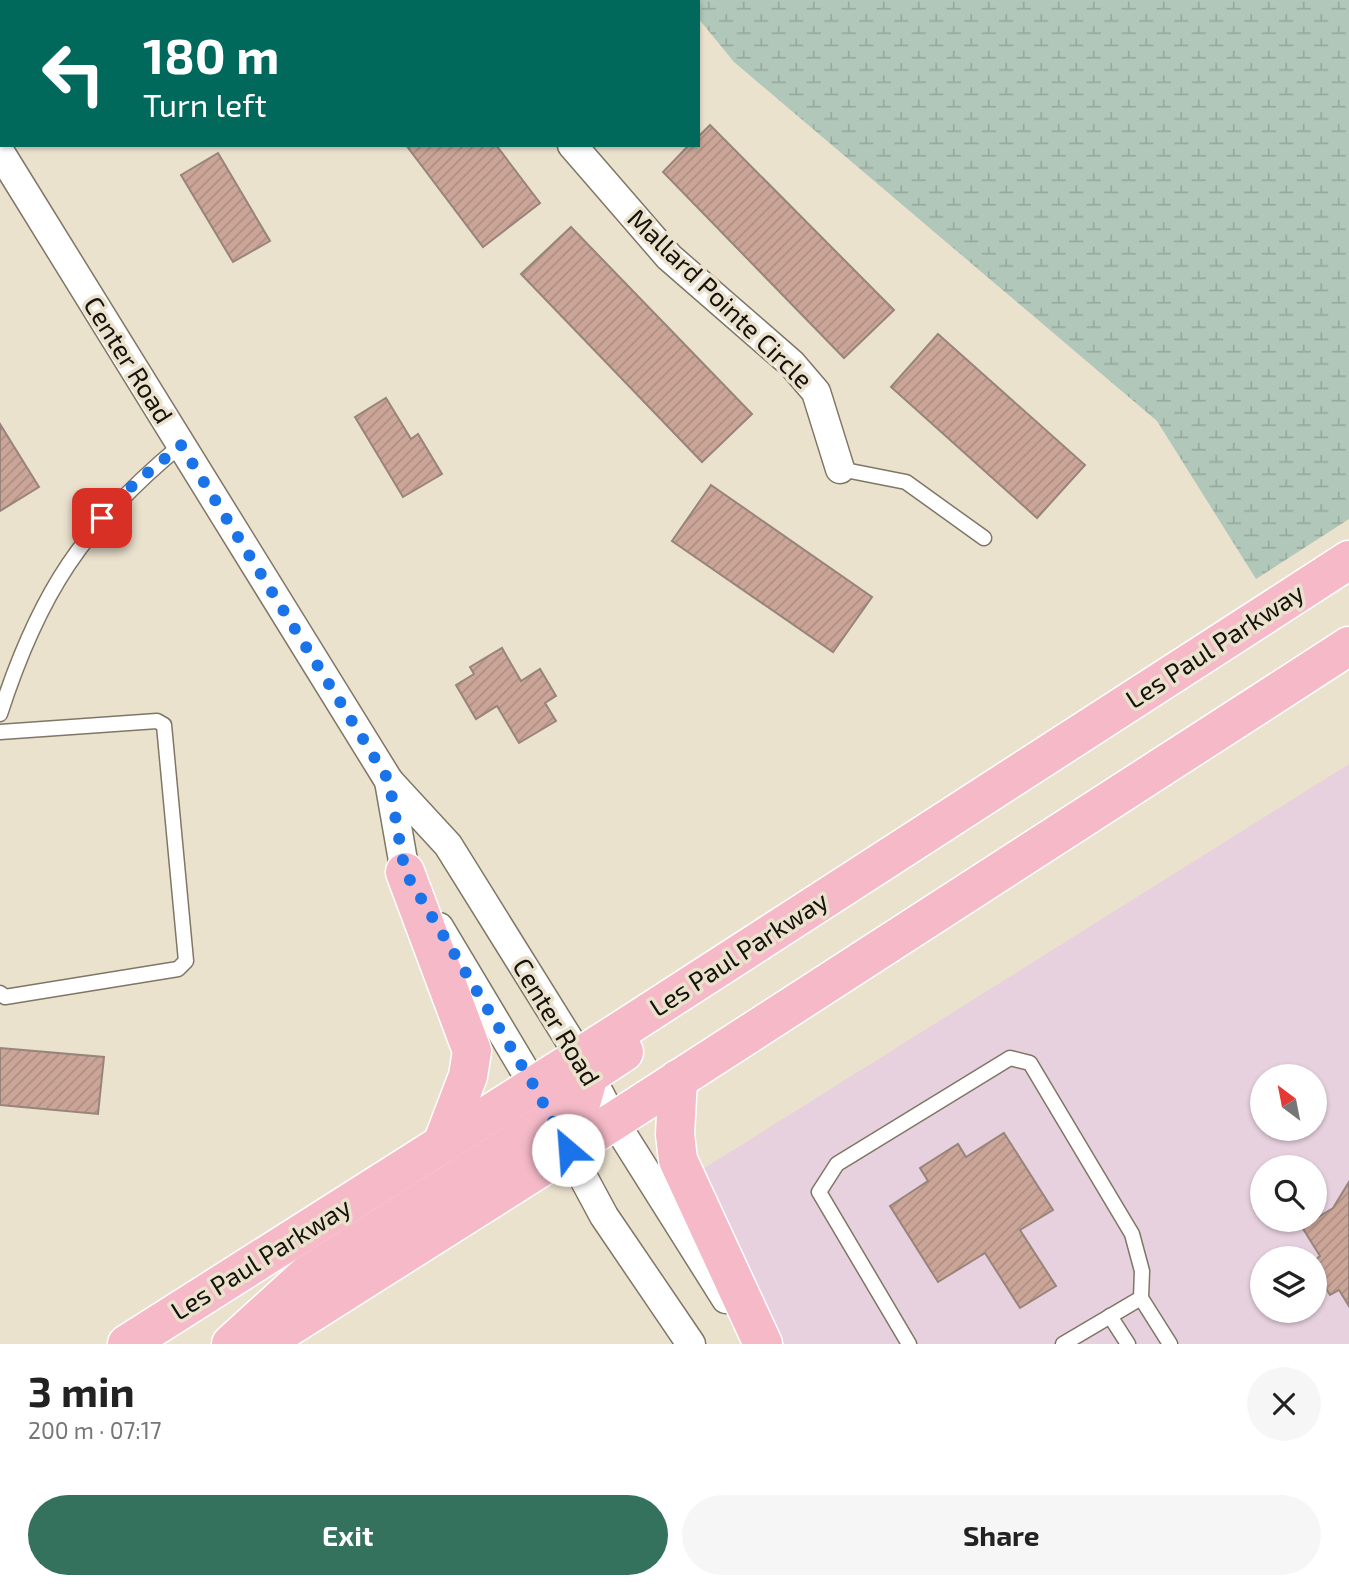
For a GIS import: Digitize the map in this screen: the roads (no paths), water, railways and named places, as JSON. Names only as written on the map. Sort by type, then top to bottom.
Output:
[{"type":"main road","name":"Les Paul Parkway","points":[[127,1344],[534,1086],[584,1066],[1057,748],[1349,560]]},
{"type":"main road","points":[[231,1344],[307,1273],[560,1135],[614,1121],[1349,646]]},
{"type":"main road","points":[[405,872],[472,1051],[468,1076],[442,1144]]},
{"type":"main road","points":[[262,1344],[560,1135],[584,1066]]},
{"type":"main road","points":[[678,1079],[675,1133],[678,1160],[763,1344]]},
{"type":"street","name":"Mallard Pointe Circle","points":[[574,147],[669,257],[792,364],[816,391],[840,469]]},
{"type":"street","name":"Center Road","points":[[0,152],[389,781],[448,845],[584,1066],[614,1121],[755,1344]]},
{"type":"street","name":"Center Road","points":[[389,781],[405,872],[534,1086],[604,1216],[691,1344]]},
{"type":"lane","points":[[0,714],[12,677],[49,594],[77,550],[133,485],[181,445]]},
{"type":"lane","points":[[840,469],[906,482],[984,538]]},
{"type":"lane","points":[[0,732],[157,721],[164,725],[186,961],[178,969],[5,997],[0,992]]},
{"type":"lane","points":[[909,1344],[819,1192],[837,1164],[1010,1058],[1030,1063],[1132,1234],[1142,1270],[1141,1298],[1170,1344]]},
{"type":"lane","points":[[1063,1344],[1141,1298]]},
{"type":"lane","points":[[1110,1316],[1128,1344]]}]
